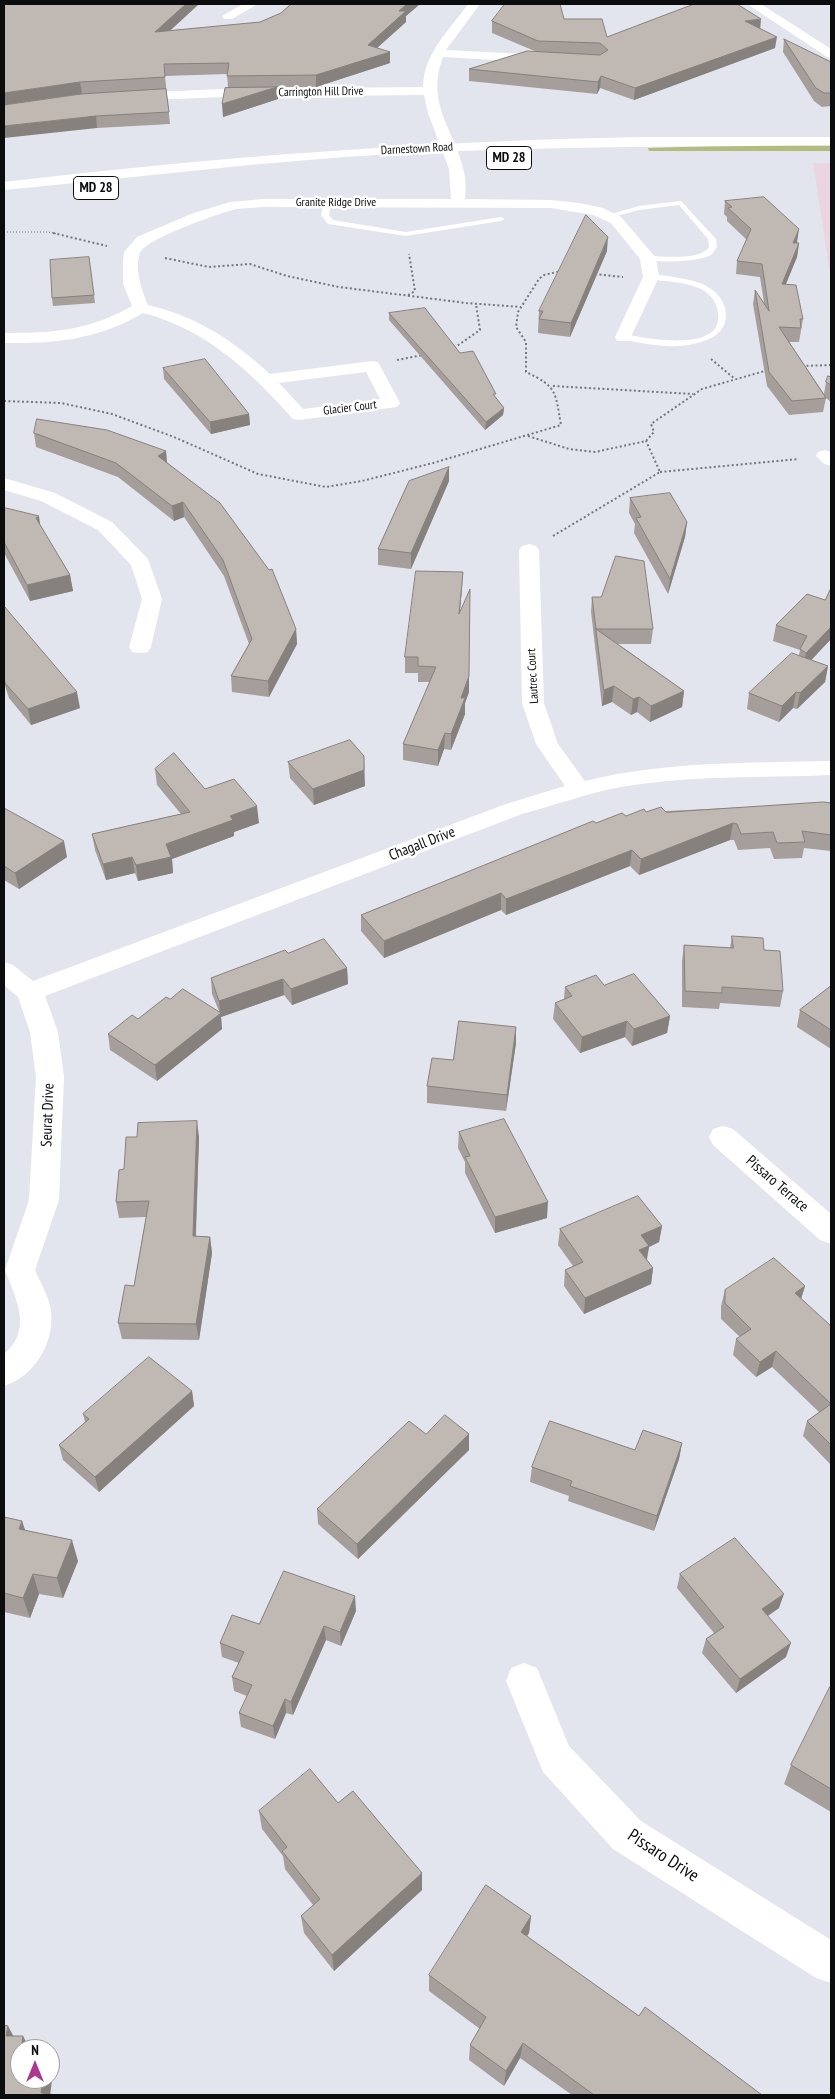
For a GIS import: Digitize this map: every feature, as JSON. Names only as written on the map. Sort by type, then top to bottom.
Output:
[{"type":"street","points":[[228,16],[252,4]]},
{"type":"street","points":[[458,203],[457,171],[434,117],[430,91],[430,73],[448,34],[474,4]]},
{"type":"street","points":[[753,4],[831,54]]},
{"type":"street","points":[[801,35],[823,32]]},
{"type":"street","points":[[438,53],[561,59]]},
{"type":"street","name":"Carrington Hill Drive","points":[[119,98],[222,93],[430,91]]},
{"type":"street","name":"Darnestown Road","points":[[4,186],[259,159],[450,154],[683,141],[831,141]]},
{"type":"street","name":"Darnestown Road","points":[[406,163],[450,154],[802,155]]},
{"type":"street","name":"MD 28","points":[[4,198],[225,177]]},
{"type":"street","name":"Granite Ridge Drive","points":[[132,252],[142,240],[170,227],[235,205],[263,203],[458,203],[579,207],[598,211],[616,220],[648,258]]},
{"type":"street","points":[[4,338],[51,338],[83,333],[114,323],[141,308],[131,284],[132,252]]},
{"type":"street","points":[[624,337],[650,278],[648,258]]},
{"type":"street","name":"Glacier Court","points":[[141,308],[162,311],[215,336],[268,379],[299,414],[391,403],[372,366]]},
{"type":"street","points":[[268,379],[372,366]]},
{"type":"street","points":[[4,484],[48,497],[105,526],[141,563],[152,599],[140,647]]},
{"type":"street","name":"Lautrec Court","points":[[529,550],[533,703],[547,744],[580,791]]},
{"type":"street","name":"Chagall Drive","points":[[30,992],[514,809],[635,778],[691,773],[831,768]]},
{"type":"street","points":[[4,971],[30,992]]},
{"type":"street","name":"Seurat Drive","points":[[4,1372],[24,1356],[36,1331],[35,1308],[12,1273],[44,1200],[50,1077],[44,1032],[30,992]]},
{"type":"street","name":"Pissaro Terrace","points":[[723,1137],[831,1232]]},
{"type":"street","name":"Pissaro Drive","points":[[524,1681],[556,1759],[627,1835],[831,1964]]},
{"type":"lane","points":[[327,203],[325,215],[331,222],[391,233],[406,234],[501,219]]},
{"type":"lane","points":[[608,216],[639,208],[681,203],[712,239],[713,247],[709,253],[701,257],[648,258]]},
{"type":"lane","points":[[624,337],[676,344],[692,342],[712,335],[718,329],[723,316],[720,304],[714,295],[705,288],[684,281],[650,278]]},
{"type":"path","points":[[4,232],[48,232],[132,252],[210,267],[250,264],[339,287],[476,304],[521,307],[539,279],[550,273],[570,272]]},
{"type":"path","points":[[406,234],[416,291],[406,296]]},
{"type":"path","points":[[587,273],[650,278]]},
{"type":"path","points":[[448,350],[458,347],[480,330],[476,304]]},
{"type":"path","points":[[692,342],[735,380]]},
{"type":"path","points":[[372,366],[429,354]]},
{"type":"path","points":[[799,367],[831,365]]},
{"type":"path","points":[[527,436],[569,449],[595,452],[646,441],[654,432],[651,424],[702,389],[720,382],[735,380],[774,369]]},
{"type":"path","points":[[554,386],[694,394]]},
{"type":"path","points":[[646,441],[660,472]]},
{"type":"path","points":[[529,550],[660,472],[828,458]]},
{"type":"shaded area","points":[[813,163],[831,163],[831,280]]},
{"type":"green space","points":[[748,145],[831,146],[831,151],[649,151],[648,148]]},
{"type":"building","points":[[4,4],[186,4],[155,32],[260,22],[281,13],[291,4],[407,4],[399,11],[406,11],[368,45],[390,52],[316,75],[227,76],[229,63],[164,64],[165,77],[80,82],[4,93]]},
{"type":"building","points":[[505,4],[560,4],[564,19],[602,19],[607,37],[694,4],[737,4],[761,19],[745,21],[777,37],[635,88],[601,76],[598,82],[469,69],[527,51],[600,55],[608,50],[600,43],[538,41],[492,21]]},
{"type":"building","points":[[784,39],[831,62],[831,93],[824,93],[816,88]]},
{"type":"building","points":[[277,87],[222,104],[225,88]]},
{"type":"building","points":[[166,89],[169,112],[96,116],[4,126],[4,105],[81,94]]},
{"type":"building","points":[[764,197],[799,229],[793,243],[799,243],[782,284],[796,285],[803,319],[800,319],[801,328],[779,327],[826,398],[792,401],[769,372],[755,290],[769,311],[762,264],[737,261],[751,229],[728,208],[732,207],[725,201]]},
{"type":"building","points":[[586,215],[608,237],[576,312],[571,323],[539,319],[543,311],[539,311]]},
{"type":"building","points":[[89,257],[94,295],[52,298],[50,260]]},
{"type":"building","points":[[425,308],[460,353],[473,351],[496,394],[493,394],[504,408],[486,422],[389,313]]},
{"type":"building","points":[[205,359],[249,414],[210,422],[163,368]]},
{"type":"building","points":[[828,376],[831,377],[831,385],[826,382]]},
{"type":"building","points":[[37,419],[107,430],[166,451],[158,456],[220,503],[269,570],[272,569],[296,629],[268,681],[231,676],[252,639],[223,560],[183,502],[172,506],[116,463],[34,433]]},
{"type":"building","points":[[449,467],[411,553],[378,549],[409,481]]},
{"type":"building","points":[[670,493],[687,522],[670,579],[636,518],[641,517],[630,498]]},
{"type":"building","points":[[4,509],[39,516],[36,518],[70,575],[27,585],[4,542]]},
{"type":"building","points":[[616,556],[644,561],[653,629],[596,629],[592,597],[601,597]]},
{"type":"building","points":[[416,571],[463,572],[459,614],[470,589],[469,676],[461,698],[465,698],[451,734],[445,733],[438,750],[403,744],[436,667],[418,666],[418,657],[405,657]]},
{"type":"building","points":[[831,588],[831,627],[806,653],[800,649],[807,636],[776,625],[807,594],[825,600]]},
{"type":"building","points":[[4,606],[77,692],[28,709],[5,683]]},
{"type":"building","points":[[596,629],[684,691],[651,706],[639,697],[633,699],[614,686],[604,690]]},
{"type":"building","points":[[792,653],[828,666],[800,693],[796,692],[782,706],[749,693]]},
{"type":"building","points":[[350,740],[364,756],[364,770],[313,789],[288,762]]},
{"type":"building","points":[[174,753],[205,789],[234,779],[257,806],[230,816],[233,820],[166,844],[171,857],[136,865],[132,857],[103,864],[92,834],[190,812],[155,769]]},
{"type":"building","points":[[831,803],[831,835],[802,831],[805,842],[777,843],[773,832],[741,834],[737,824],[733,823],[641,859],[632,850],[506,899],[501,893],[384,941],[361,915],[593,821],[596,823],[622,813],[626,816],[644,809],[646,812],[661,807],[666,812]]},
{"type":"building","points":[[4,808],[64,841],[15,873],[4,866]]},
{"type":"building","points":[[732,936],[763,938],[764,950],[780,951],[783,991],[722,987],[722,993],[685,991],[684,945],[733,948]]},
{"type":"building","points":[[324,939],[347,968],[291,989],[283,979],[219,1001],[211,978],[285,950],[288,953]]},
{"type":"building","points":[[634,974],[670,1016],[634,1029],[627,1021],[582,1037],[555,1003],[572,996],[565,987],[596,975],[604,985]]},
{"type":"building","points":[[831,986],[831,1030],[800,1010]]},
{"type":"building","points":[[183,989],[221,1013],[155,1065],[108,1034],[132,1015],[138,1019],[166,997],[170,999]]},
{"type":"building","points":[[459,1021],[516,1027],[507,1095],[427,1086],[432,1058],[453,1060]]},
{"type":"building","points":[[504,1119],[548,1202],[495,1217],[465,1157],[470,1156],[459,1132]]},
{"type":"building","points":[[197,1121],[193,1236],[210,1237],[196,1324],[118,1323],[125,1285],[134,1286],[149,1201],[116,1202],[119,1170],[124,1169],[126,1137],[137,1137],[138,1123]]},
{"type":"building","points":[[638,1196],[662,1226],[641,1235],[649,1246],[639,1250],[653,1268],[585,1298],[565,1270],[583,1262],[560,1229]]},
{"type":"building","points":[[774,1258],[805,1286],[795,1293],[831,1326],[831,1404],[776,1351],[760,1362],[736,1339],[751,1329],[725,1303],[725,1290]]},
{"type":"building","points":[[149,1357],[192,1391],[95,1477],[59,1445],[89,1419],[83,1414]]},
{"type":"building","points":[[831,1404],[831,1445],[807,1421]]},
{"type":"building","points":[[445,1415],[469,1434],[357,1544],[317,1509],[409,1421],[426,1434]]},
{"type":"building","points":[[550,1421],[635,1450],[643,1430],[682,1443],[657,1516],[570,1486],[572,1481],[532,1467]]},
{"type":"building","points":[[4,1517],[22,1521],[19,1529],[72,1540],[57,1578],[33,1574],[23,1598],[4,1593]]},
{"type":"building","points":[[735,1538],[784,1594],[762,1609],[791,1643],[740,1679],[706,1639],[724,1627],[680,1574]]},
{"type":"building","points":[[284,1571],[355,1596],[340,1632],[324,1626],[291,1702],[285,1699],[273,1726],[239,1713],[252,1685],[232,1677],[244,1652],[220,1643],[232,1615],[259,1624]]},
{"type":"building","points":[[831,1688],[831,1789],[791,1765]]},
{"type":"building","points":[[310,1769],[338,1803],[353,1791],[422,1873],[332,1955],[301,1916],[320,1899],[282,1851],[287,1847],[259,1811]]},
{"type":"building","points":[[486,1885],[531,1916],[521,1932],[639,2016],[645,2007],[762,2095],[594,2095],[523,2043],[506,2071],[470,2045],[486,2017],[429,1975]]},
{"type":"building","points":[[4,2025],[8,2026],[6,2036],[23,2036],[23,2039],[10,2039],[10,2089],[42,2089],[41,2093],[57,2095],[4,2095]]}]
